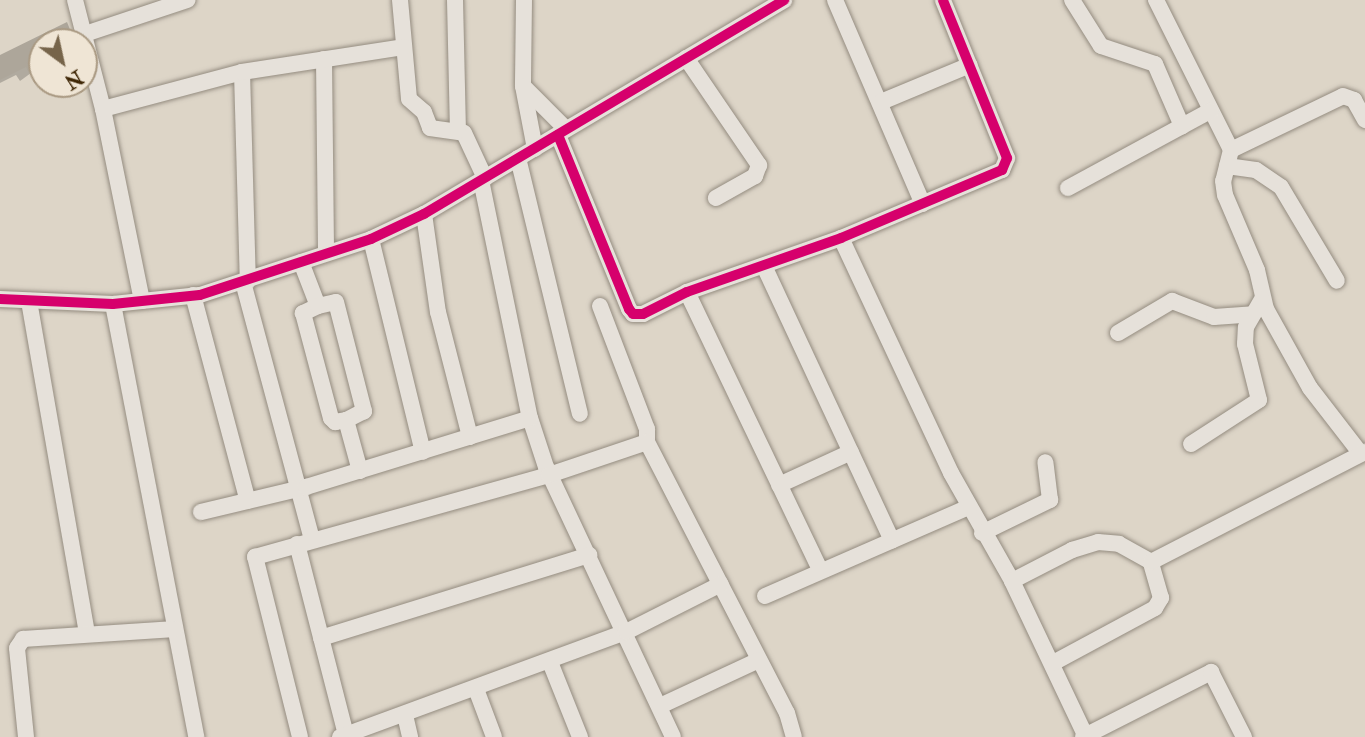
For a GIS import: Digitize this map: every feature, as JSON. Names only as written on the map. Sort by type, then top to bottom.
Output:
[{"type":"street","points":[[75,0],[83,28]]},
{"type":"street","points":[[98,30],[187,0]]},
{"type":"street","points":[[400,0],[410,101],[424,112],[430,128],[458,131],[466,136],[483,179],[530,418],[549,475],[626,632],[673,737]]},
{"type":"street","points":[[455,0],[458,131]]},
{"type":"street","points":[[524,0],[523,86],[535,149]]},
{"type":"street","points":[[0,299],[113,304],[193,295],[245,281],[371,239],[424,214],[784,0]]},
{"type":"street","points":[[835,0],[923,204]]},
{"type":"street","points":[[523,86],[562,132],[630,312],[643,314],[687,292],[841,238],[1006,165],[943,0]]},
{"type":"street","points":[[1072,0],[1101,46],[1155,64],[1182,126]]},
{"type":"street","points":[[1151,562],[1363,453],[1310,388],[1262,299],[1257,270],[1228,208],[1223,181],[1231,149],[1156,0]]},
{"type":"street","points":[[103,109],[242,72],[403,47]]},
{"type":"street","points":[[686,58],[759,165],[755,176],[716,198]]},
{"type":"street","points":[[324,59],[326,253]]},
{"type":"street","points":[[881,102],[970,65]]},
{"type":"street","points":[[242,72],[245,281],[301,488],[304,542],[321,638],[343,736],[626,632],[721,584]]},
{"type":"street","points":[[98,88],[142,301]]},
{"type":"street","points":[[1231,149],[1343,96],[1354,100],[1365,120]]},
{"type":"street","points":[[1068,188],[1210,111]]},
{"type":"street","points":[[518,158],[580,414]]},
{"type":"street","points":[[1227,166],[1256,170],[1281,187],[1337,281]]},
{"type":"street","points":[[424,214],[438,312],[470,437]]},
{"type":"street","points":[[841,238],[969,507],[1012,581],[1053,663],[1085,737],[1211,672],[1244,737]]},
{"type":"street","points":[[371,239],[423,452]]},
{"type":"street","points":[[301,262],[318,306]]},
{"type":"street","points":[[764,266],[892,541]]},
{"type":"street","points":[[687,292],[820,570]]},
{"type":"street","points":[[193,295],[248,501]]},
{"type":"street","points":[[1191,444],[1259,400],[1245,344],[1253,314],[1262,299]]},
{"type":"street","points":[[29,301],[87,632]]},
{"type":"street","points":[[1118,333],[1172,301],[1214,317],[1253,314]]},
{"type":"street","points":[[336,302],[364,411],[346,420],[332,420],[303,313],[318,306],[336,302]]},
{"type":"street","points":[[113,304],[196,737]]},
{"type":"street","points":[[600,306],[647,429],[647,442],[759,660],[791,736]]},
{"type":"street","points":[[201,512],[301,488],[530,418]]},
{"type":"street","points":[[346,420],[360,471]]},
{"type":"street","points":[[300,737],[252,561],[304,542],[549,475],[647,442]]},
{"type":"street","points":[[779,485],[851,452]]},
{"type":"street","points":[[982,533],[1050,500],[1045,462]]},
{"type":"street","points":[[765,596],[969,507]]},
{"type":"street","points":[[1012,581],[1072,550],[1098,542],[1119,544],[1151,562],[1161,598],[1156,608],[1053,663]]},
{"type":"street","points":[[321,638],[589,555]]},
{"type":"street","points":[[26,737],[17,648],[20,642],[28,637],[87,632],[175,629]]},
{"type":"street","points":[[660,706],[759,660]]},
{"type":"street","points":[[550,662],[580,737]]},
{"type":"street","points":[[476,689],[494,737]]},
{"type":"street","points":[[405,715],[411,736]]},
{"type":"building","points":[[67,22],[69,28],[55,28]]},
{"type":"building","points":[[28,41],[28,71],[26,67],[0,80],[0,55]]},
{"type":"cycle path","points":[[0,299],[113,304],[200,295],[371,239],[424,214],[784,0]]},
{"type":"cycle path","points":[[558,135],[629,309],[633,314],[643,314],[687,292],[841,238],[1002,170],[1007,158],[943,0]]}]
